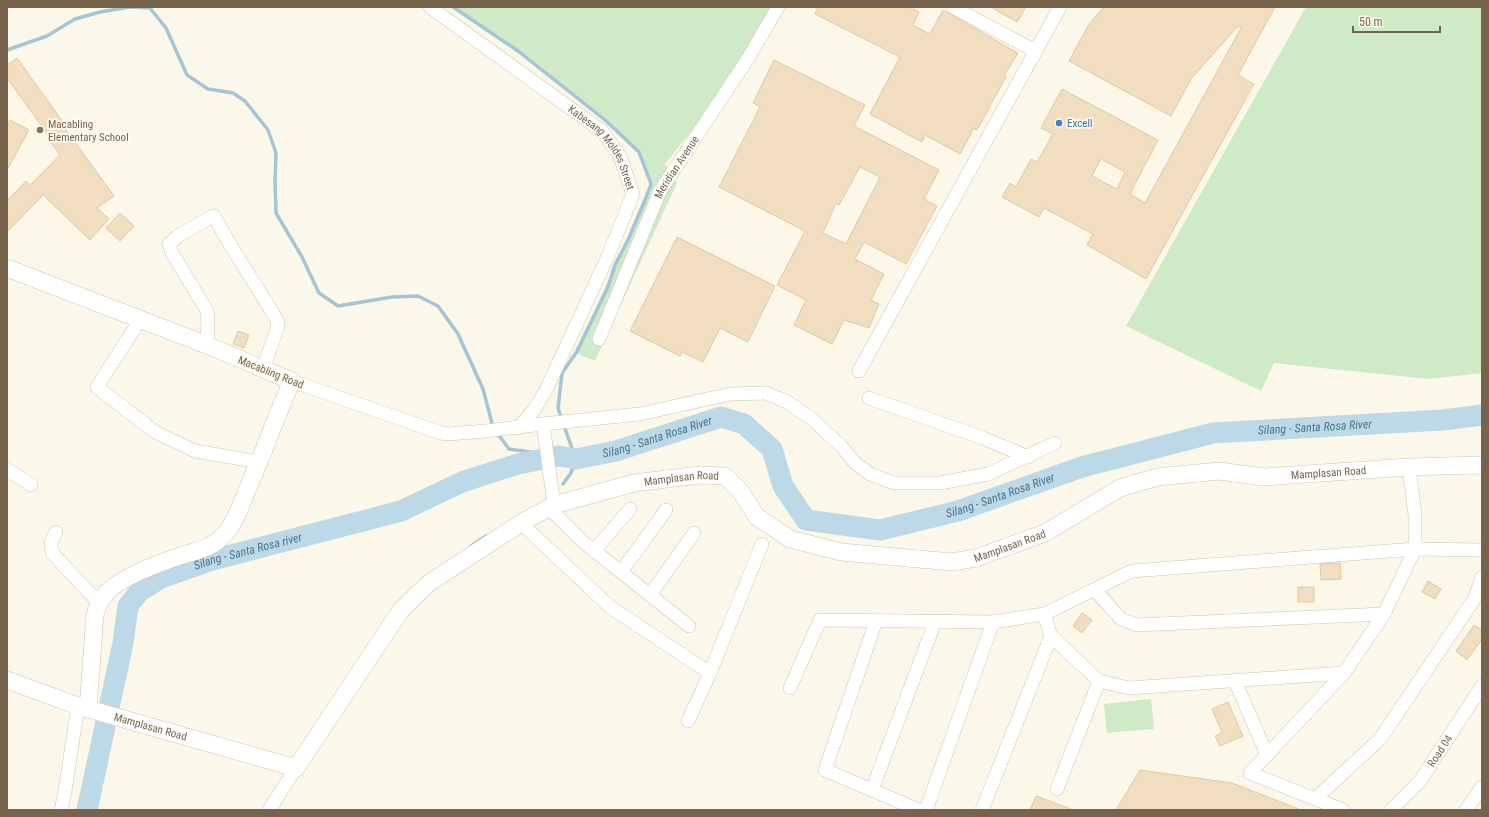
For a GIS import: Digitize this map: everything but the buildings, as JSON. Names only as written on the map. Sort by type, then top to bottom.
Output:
[{"type":"street","name":"Kabesang Moldes Street","points":[[430,7],[602,131],[620,156],[633,194],[609,254],[546,390],[534,410],[518,428]]},
{"type":"street","name":"Meridian Avenue","points":[[599,339],[660,191],[749,57],[778,7]]},
{"type":"street","points":[[953,7],[1035,51]]},
{"type":"street","points":[[859,371],[1060,7]]},
{"type":"street","points":[[207,345],[207,311],[172,253],[169,244],[178,236],[214,216],[278,320],[278,326],[263,369]]},
{"type":"street","name":"Macabling Road","points":[[7,268],[207,345],[292,381],[441,434],[518,428],[544,429],[640,414],[730,394],[766,393],[787,402],[812,419],[842,447],[855,463],[870,474],[894,483],[940,483],[988,474],[1028,457],[1055,443]]},
{"type":"street","points":[[140,320],[97,387],[155,432],[195,451],[260,462]]},
{"type":"street","points":[[61,810],[65,790],[89,709],[95,614],[99,603],[106,593],[123,580],[170,559],[199,550],[216,542],[232,526],[260,462],[278,412],[292,381]]},
{"type":"street","points":[[869,398],[983,438],[1028,457]]},
{"type":"street","points":[[544,429],[552,506],[582,542],[689,626]]},
{"type":"street","name":"Mamplasan Road","points":[[7,680],[134,723],[296,768],[402,610],[429,583],[521,523],[552,506],[634,483],[699,474],[725,476],[741,492],[757,517],[790,539],[841,552],[952,562],[976,558],[1045,533],[1120,488],[1156,477],[1219,471],[1264,477],[1409,467],[1482,465]]},
{"type":"street","points":[[1343,810],[1250,773],[1344,673],[1384,614],[1415,549],[1415,515],[1409,467]]},
{"type":"street","points":[[8,470],[31,485]]},
{"type":"street","points":[[594,551],[630,509]]},
{"type":"street","points":[[621,572],[666,510]]},
{"type":"street","points":[[521,523],[610,607],[710,673]]},
{"type":"street","points":[[56,532],[50,544],[50,549],[53,554],[99,603]]},
{"type":"street","points":[[650,595],[694,533]]},
{"type":"street","points":[[688,721],[710,673],[762,544]]},
{"type":"street","points":[[790,688],[820,620],[993,622],[1044,614],[1132,571],[1415,549],[1482,550]]},
{"type":"street","points":[[1315,799],[1380,740],[1476,598],[1482,577]]},
{"type":"street","points":[[1095,590],[1121,619],[1137,625],[1384,614]]},
{"type":"street","points":[[1044,614],[1050,636],[1098,681],[1129,688],[1344,673]]},
{"type":"street","points":[[876,621],[825,770],[919,810]]},
{"type":"street","points":[[872,790],[934,622]]},
{"type":"street","points":[[926,810],[993,622]]},
{"type":"street","points":[[982,810],[1050,636]]},
{"type":"street","points":[[1057,789],[1098,681]]},
{"type":"street","points":[[1235,681],[1267,755]]},
{"type":"street","name":"Road 04","points":[[1391,810],[1420,781],[1482,686]]},
{"type":"street","points":[[269,810],[296,768]]},
{"type":"street","points":[[1466,810],[1482,787]]},
{"type":"green space","points":[[453,7],[778,7],[750,58],[665,164],[677,183],[595,361],[576,353],[651,184],[639,152],[605,120],[518,51]]},
{"type":"green space","points":[[1306,7],[1482,7],[1482,373],[1428,379],[1274,363],[1261,391],[1126,326]]},
{"type":"green space","points":[[1151,699],[1154,729],[1107,733],[1104,704]]},
{"type":"waterway","points":[[7,50],[47,36],[75,19],[100,12],[130,7],[150,8],[166,28],[187,75],[208,89],[233,93],[245,101],[268,130],[276,153],[276,213],[302,257],[319,293],[338,306],[392,297],[418,296],[438,306],[458,334],[483,389],[492,423]]},
{"type":"waterway","points":[[453,7],[518,51],[605,120],[639,152],[651,184],[628,240],[615,265],[608,287],[576,353],[562,373],[558,408],[561,417]]},
{"type":"waterway","name":"Silang - Santa Rosa River","points":[[87,810],[123,643],[128,606],[139,592],[161,578],[212,560],[401,511],[462,482],[518,464],[559,456],[576,459],[616,451],[721,417],[744,424],[772,449],[783,486],[806,520],[880,530],[958,511],[1082,467],[1213,433],[1443,420],[1482,415]]},
{"type":"waterway","name":"Silang - Santa Rosa River","points":[[563,484],[571,473],[576,459],[564,426]]},
{"type":"waterway","points":[[498,434],[509,449],[544,454]]},
{"type":"waterway","name":"Silang - Santa Rosa river","points":[[550,455],[576,459]]},
{"type":"waterway","points":[[471,546],[486,536]]},
{"type":"place","name":"Excell","points":[[1059,123]]},
{"type":"place","name":"Macabling Elementary School","points":[[40,130]]}]
